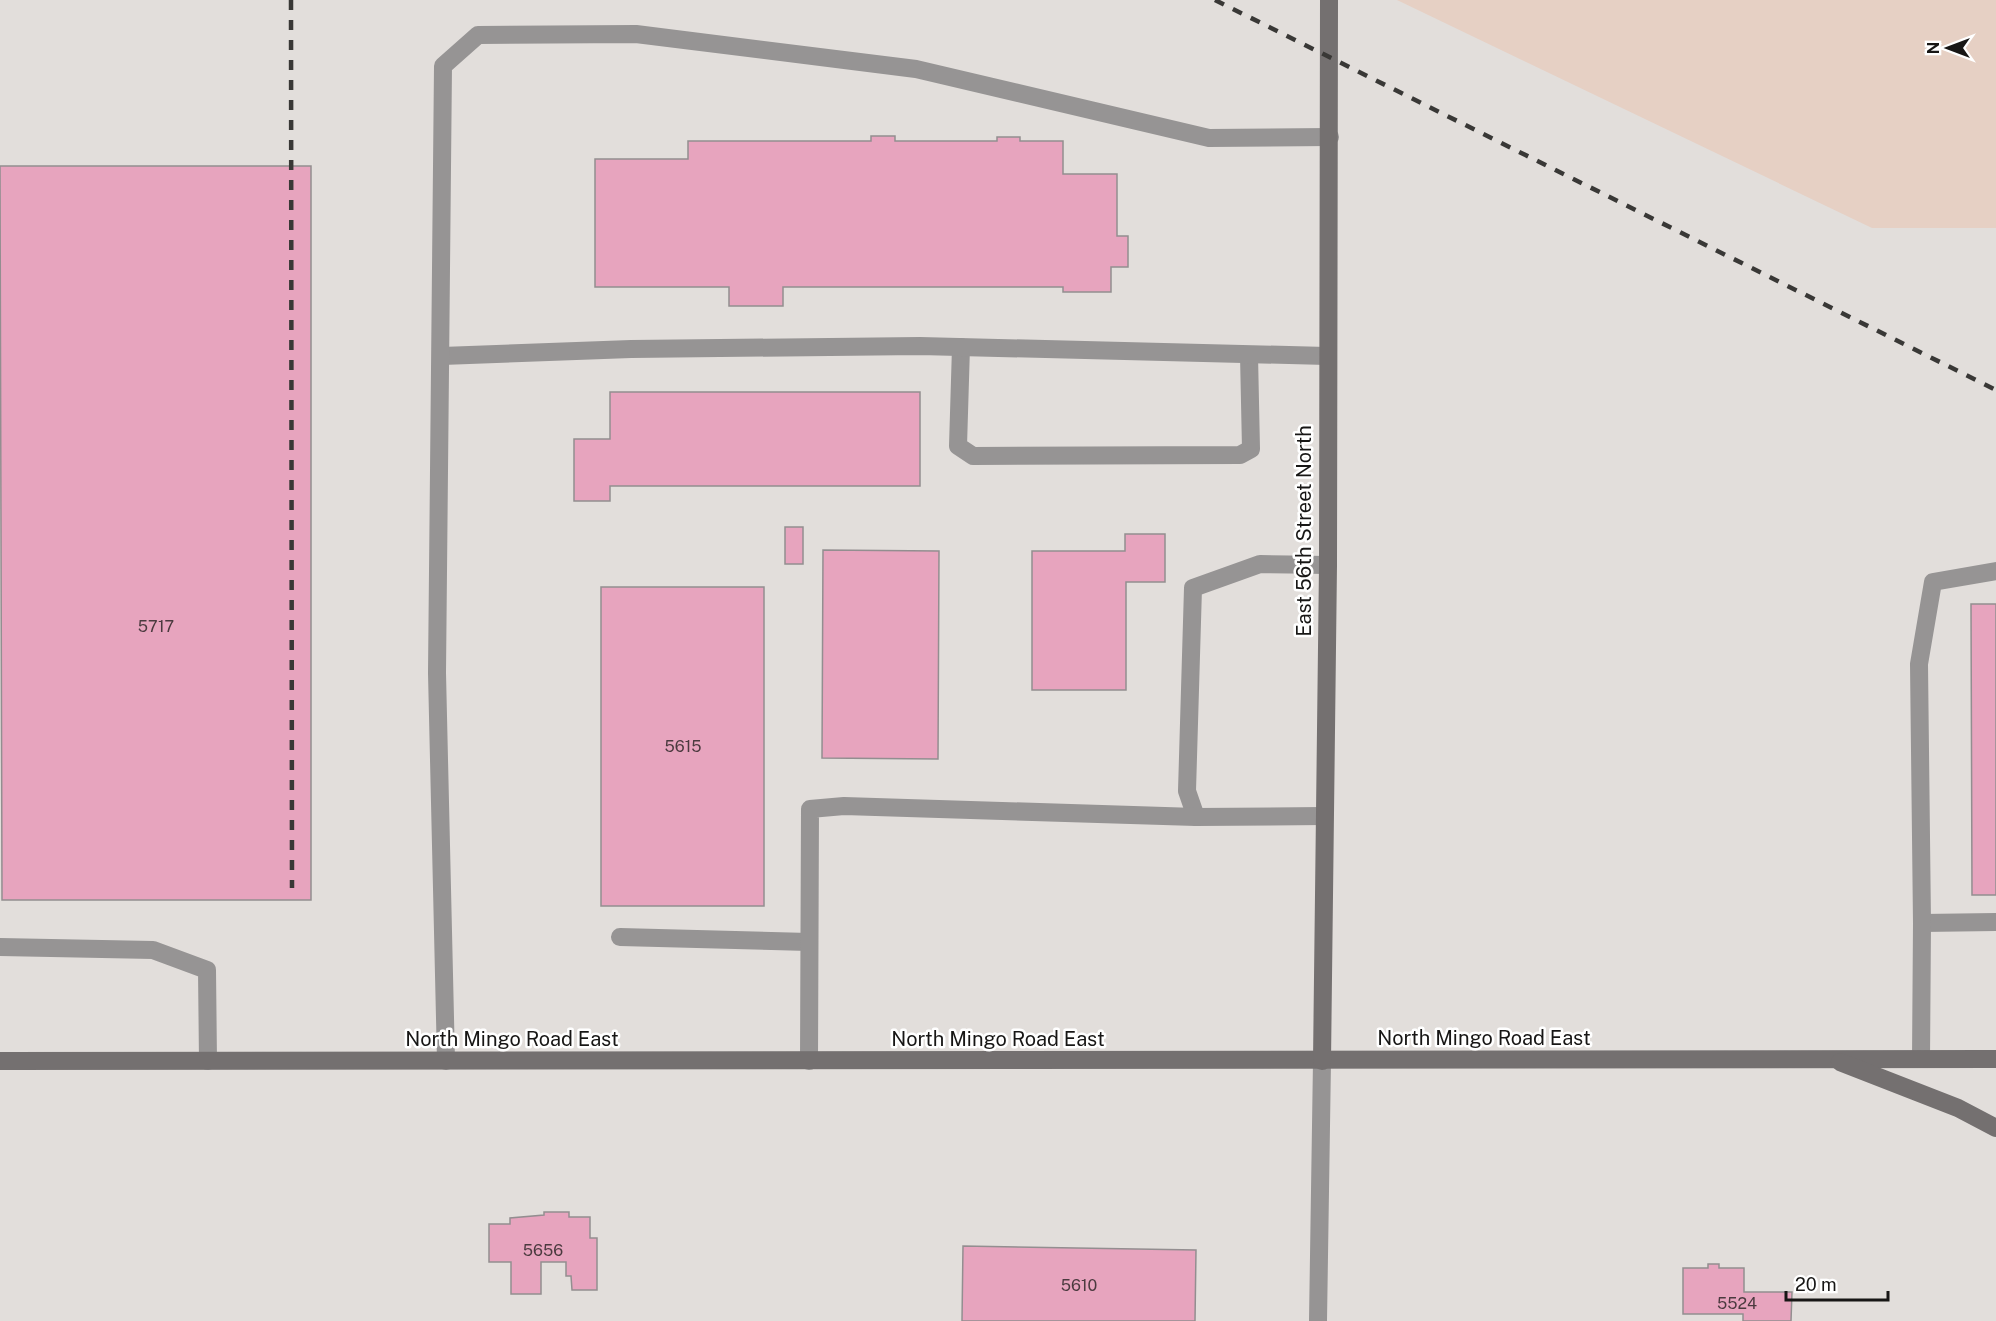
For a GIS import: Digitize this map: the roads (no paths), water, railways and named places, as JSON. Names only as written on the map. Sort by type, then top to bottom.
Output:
[{"type":"street","name":"East 56th Street North","points":[[1322,1061],[1328,565],[1329,0]]},
{"type":"street","points":[[1830,1058],[1958,1108],[1996,1128]]},
{"type":"street","name":"North Mingo Road East","points":[[0,1061],[1996,1059]]},
{"type":"lane","points":[[446,1061],[437,673],[442,356],[443,66],[478,35],[636,34],[916,69],[1209,138],[1330,137]]},
{"type":"lane","points":[[442,356],[631,348],[961,347],[1327,356]]},
{"type":"lane","points":[[961,347],[958,446],[973,456],[1240,455],[1251,449],[1249,355]]},
{"type":"lane","points":[[1196,817],[1187,791],[1193,588],[1260,564],[1328,565]]},
{"type":"lane","points":[[1920,1059],[1922,923],[1919,664],[1933,582],[1996,571]]},
{"type":"lane","points":[[809,1061],[810,809],[844,806],[1196,817],[1324,816]]},
{"type":"lane","points":[[1922,923],[1996,922]]},
{"type":"lane","points":[[620,937],[809,942]]},
{"type":"lane","points":[[0,947],[153,950],[207,970],[208,1061]]},
{"type":"lane","points":[[1318,1321],[1322,1061]]},
{"type":"railway","points":[[291,0],[292,888]]},
{"type":"railway","points":[[1215,0],[1996,390]]}]
